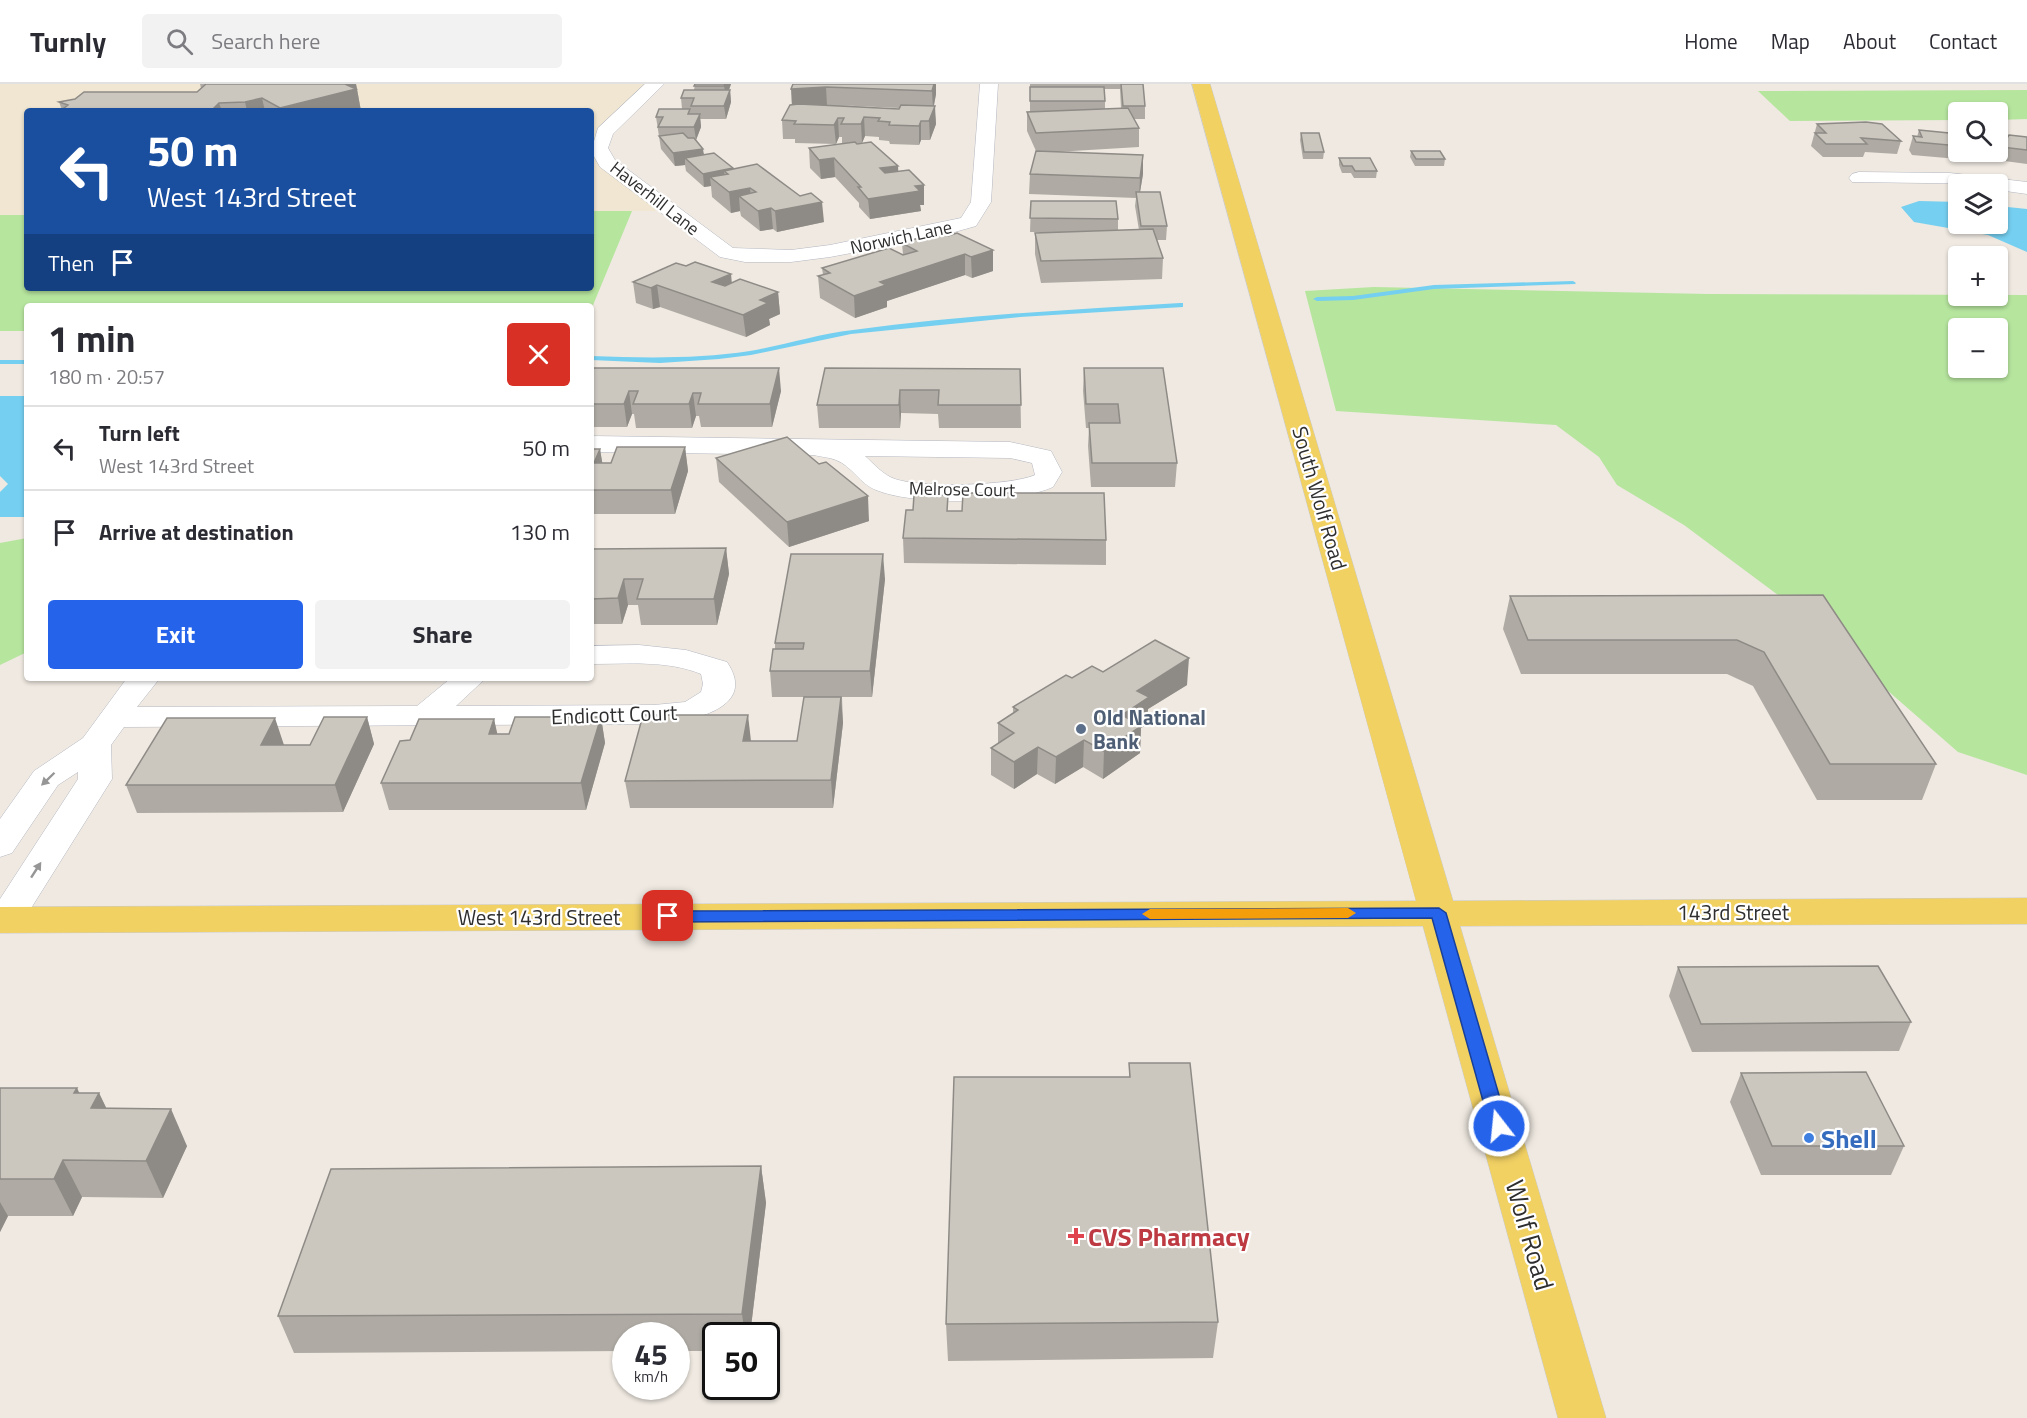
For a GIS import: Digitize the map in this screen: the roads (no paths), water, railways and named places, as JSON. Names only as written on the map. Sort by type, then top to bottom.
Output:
[{"type":"main road","name":"South Wolf Road","points":[[1201,84],[1439,913]]},
{"type":"main road","name":"143rd Street","points":[[1439,913],[2027,911]]},
{"type":"main road","name":"West 143rd Street","points":[[2,920],[1439,913]]},
{"type":"main road","name":"Wolf Road","points":[[1439,913],[1582,1418]]},
{"type":"street","name":"Haverhill Lane","points":[[656,84],[604,132],[599,148],[607,163],[727,253]]},
{"type":"street","name":"Norwich Lane","points":[[727,253],[745,256],[791,256],[937,231],[969,222],[981,202],[981,169],[989,84]]},
{"type":"street","points":[[1859,178],[1950,179],[2027,188]]},
{"type":"street","name":"Melrose Court","points":[[594,444],[1010,450],[1042,457],[1048,466],[1049,474],[1036,486],[1023,490],[915,490],[890,487],[874,480],[844,454],[818,448]]},
{"type":"street","name":"Endicott Court","points":[[114,717],[642,716],[682,713],[705,706],[719,688],[720,680],[716,669],[699,662],[657,655],[594,655]]},
{"type":"street","points":[[0,844],[46,778],[95,746],[142,681]]},
{"type":"street","points":[[424,716],[466,681]]},
{"type":"street","points":[[2,920],[95,779],[95,746]]},
{"type":"water","points":[[1919,201],[1948,202],[1948,228],[1914,222],[1901,207]]},
{"type":"water","points":[[2008,207],[2027,209],[2027,252],[1982,234],[2008,234]]},
{"type":"water","points":[[0,396],[24,396],[24,517],[0,517],[0,492],[8,484],[0,476]]},
{"type":"waterway","points":[[1317,299],[1353,298],[1434,287],[1573,283]]},
{"type":"waterway","points":[[594,358],[660,361],[719,357],[751,353],[851,332],[1020,315],[1180,305]]},
{"type":"waterway","points":[[0,362],[24,362]]},
{"type":"place","name":"Old National Bank","points":[[1081,729]]},
{"type":"place","name":"Shell","points":[[1809,1138]]},
{"type":"place","name":"CVS Pharmacy","points":[[1076,1236]]}]
